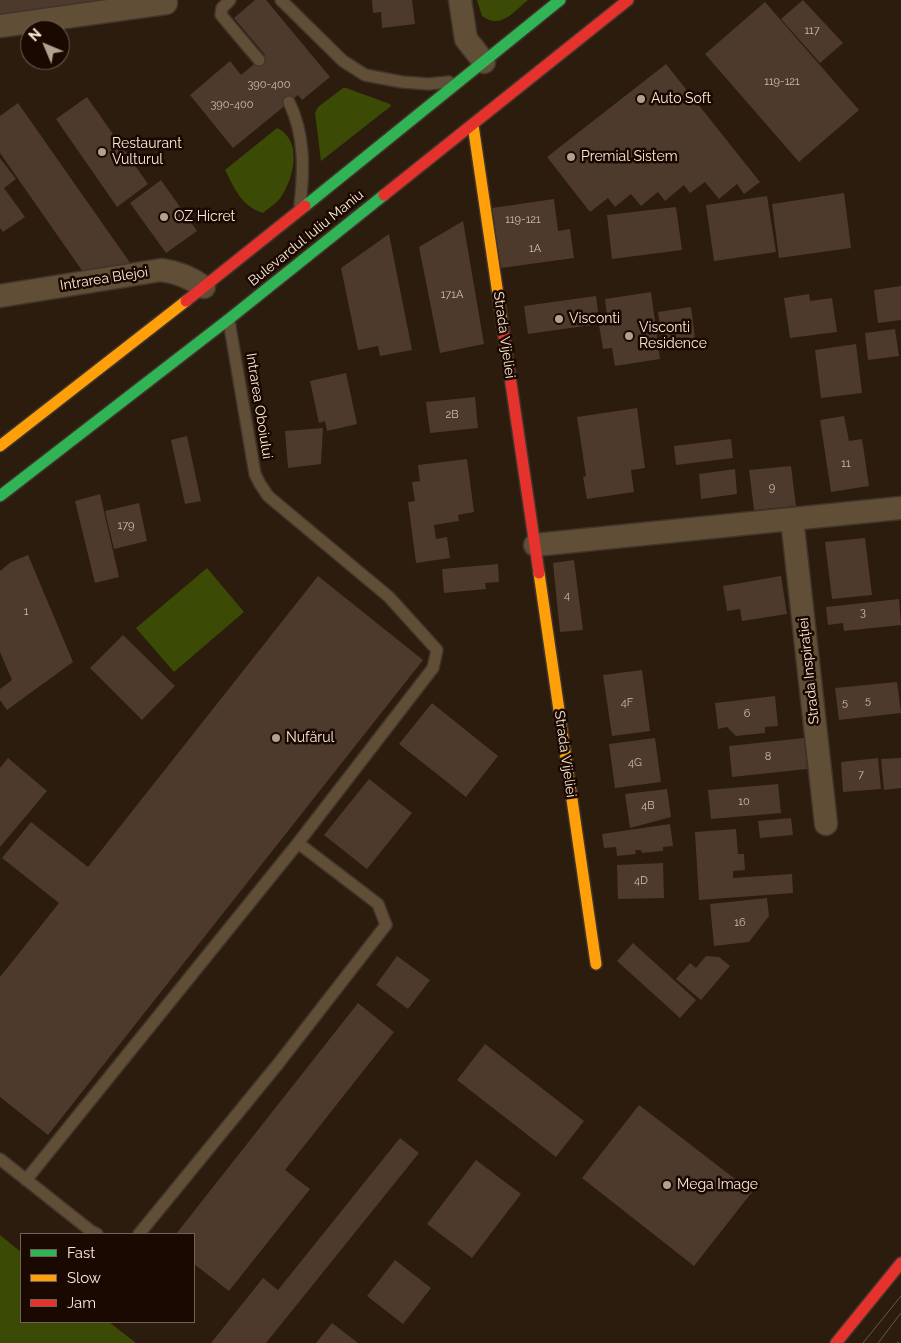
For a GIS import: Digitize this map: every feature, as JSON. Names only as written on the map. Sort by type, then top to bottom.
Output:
[{"type":"main road","name":"Bulevardul Iuliu Maniu","points":[[0,446],[207,290],[299,210],[461,81],[487,65],[560,0]]},
{"type":"main road","name":"Bulevardul Iuliu Maniu","points":[[0,496],[227,316],[473,125],[508,91],[628,0]]},
{"type":"main road","name":"Strada Vijeliei","points":[[473,125],[596,964]]},
{"type":"main road","points":[[836,1343],[901,1263]]},
{"type":"street","points":[[0,26],[166,3],[165,0]]},
{"type":"street","points":[[460,0],[466,39],[487,65]]},
{"type":"street","name":"Intrarea Blejoi","points":[[0,296],[161,270],[188,276],[207,290]]},
{"type":"street","points":[[535,545],[901,508]]},
{"type":"street","name":"Strada Inspirației","points":[[792,519],[826,824]]},
{"type":"lane","points":[[230,0],[222,8],[222,15],[259,60]]},
{"type":"lane","points":[[281,0],[343,61],[365,75],[402,82],[428,84],[461,81]]},
{"type":"lane","points":[[289,102],[298,126],[303,164],[299,210]]},
{"type":"lane","name":"Intrarea Oboiului","points":[[227,316],[255,474],[260,484],[268,496],[389,597],[437,650],[434,668],[298,843]]},
{"type":"lane","points":[[26,1180],[298,843],[378,904],[386,925],[278,1064],[141,1233]]},
{"type":"lane","points":[[0,1159],[95,1233]]},
{"type":"path","points":[[898,1343],[901,1339]]},
{"type":"green space","points":[[477,0],[528,0],[506,18],[495,21],[482,16]]},
{"type":"green space","points":[[343,88],[390,104],[391,106],[321,161],[315,113],[318,107]]},
{"type":"green space","points":[[277,128],[290,141],[294,160],[286,189],[281,197],[263,213],[255,210],[244,201],[225,170]]},
{"type":"green space","points":[[207,568],[244,612],[174,672],[136,628]]},
{"type":"green space","points":[[0,1235],[20,1251],[20,1323],[110,1323],[136,1343],[0,1343]]},
{"type":"building","points":[[0,0],[101,0],[101,1],[0,14]]},
{"type":"building","points":[[255,0],[266,0],[330,77],[302,100],[298,95],[233,148],[190,95],[230,61],[241,75],[265,55],[234,18]]},
{"type":"building","points":[[372,0],[412,0],[415,24],[382,28],[381,12],[373,13]]},
{"type":"building","points":[[803,0],[843,43],[820,63],[781,19]]},
{"type":"building","points":[[765,2],[859,110],[799,162],[705,54]]},
{"type":"building","points":[[666,64],[760,182],[744,194],[737,184],[719,199],[705,182],[690,193],[684,185],[665,201],[658,192],[641,206],[631,194],[615,207],[608,198],[590,212],[547,157]]},
{"type":"building","name":"Restaurant Vulturul","points":[[87,97],[148,184],[117,207],[56,119]]},
{"type":"building","points":[[18,103],[133,267],[83,272],[0,153],[0,116]]},
{"type":"building","points":[[0,158],[16,179],[4,188],[25,217],[3,232],[0,228]]},
{"type":"building","name":"OZ Hicret","points":[[161,180],[197,231],[166,253],[130,203]]},
{"type":"building","points":[[844,193],[851,248],[779,258],[772,204]]},
{"type":"building","points":[[767,196],[776,252],[714,261],[706,205]]},
{"type":"building","points":[[554,199],[558,231],[570,229],[574,258],[501,268],[492,208]]},
{"type":"building","points":[[676,207],[682,250],[612,259],[607,215]]},
{"type":"building","points":[[463,221],[484,344],[440,353],[419,247]]},
{"type":"building","points":[[389,234],[412,350],[380,356],[378,346],[358,350],[341,268]]},
{"type":"building","points":[[901,286],[901,320],[878,323],[874,290]]},
{"type":"building","name":"Visconti Residence","points":[[651,292],[660,359],[615,366],[612,348],[603,349],[599,325],[608,324],[605,299]]},
{"type":"building","points":[[809,294],[810,301],[832,298],[837,332],[790,338],[784,298]]},
{"type":"building","name":"Visconti","points":[[596,296],[598,312],[591,313],[592,325],[528,334],[524,306]]},
{"type":"building","points":[[691,307],[695,338],[663,343],[658,312]]},
{"type":"building","points":[[895,329],[899,356],[868,360],[865,333]]},
{"type":"building","points":[[856,344],[862,393],[821,398],[815,350]]},
{"type":"building","points":[[346,373],[357,424],[327,431],[325,421],[319,423],[310,381]]},
{"type":"building","points":[[475,397],[478,428],[430,433],[426,402]]},
{"type":"building","points":[[637,408],[645,468],[631,470],[634,492],[587,499],[583,477],[586,476],[577,417]]},
{"type":"building","points":[[844,416],[849,441],[862,439],[869,486],[831,492],[820,420]]},
{"type":"building","points":[[323,428],[321,464],[288,468],[285,431]]},
{"type":"building","points":[[187,436],[201,501],[185,504],[171,440]]},
{"type":"building","points":[[731,439],[733,458],[676,465],[674,446]]},
{"type":"building","points":[[467,459],[474,512],[458,515],[459,521],[434,525],[436,539],[447,537],[450,558],[416,563],[408,502],[415,501],[412,482],[420,481],[418,465]]},
{"type":"building","points":[[791,466],[796,506],[754,510],[749,470]]},
{"type":"building","points":[[735,469],[737,494],[701,499],[699,474]]},
{"type":"building","points":[[100,494],[119,577],[95,583],[75,501]]},
{"type":"building","points":[[139,503],[147,541],[114,549],[105,511]]},
{"type":"building","points":[[865,538],[872,595],[832,599],[825,542]]},
{"type":"building","points":[[28,555],[73,662],[7,710],[0,700],[0,689],[12,680],[0,652],[0,571],[11,562]]},
{"type":"building","points":[[574,560],[583,630],[560,632],[553,563]]},
{"type":"building","points":[[498,564],[499,582],[485,583],[486,589],[444,593],[442,569]]},
{"type":"building","points":[[318,576],[423,660],[48,1135],[0,1097],[0,977],[59,903],[2,858],[31,822],[88,867]]},
{"type":"building","points":[[781,576],[787,614],[742,621],[740,609],[727,611],[723,586]]},
{"type":"building","points":[[899,599],[901,625],[844,631],[843,623],[828,625],[826,607]]},
{"type":"building","points":[[123,635],[175,686],[142,720],[90,668]]},
{"type":"building","points":[[642,670],[650,731],[612,736],[603,675]]},
{"type":"building","points":[[897,682],[901,713],[839,720],[835,688]]},
{"type":"building","points":[[775,696],[778,726],[765,727],[765,733],[736,736],[727,727],[718,729],[715,703]]},
{"type":"building","points":[[432,703],[498,756],[466,797],[399,744]]},
{"type":"building","points":[[655,738],[661,782],[615,788],[609,744]]},
{"type":"building","points":[[804,738],[807,769],[732,777],[729,746]]},
{"type":"building","points":[[8,758],[47,791],[0,847],[0,768]]},
{"type":"building","points":[[878,758],[881,789],[843,792],[841,762]]},
{"type":"building","points":[[901,758],[901,788],[884,790],[881,759]]},
{"type":"building","points":[[369,779],[412,813],[367,869],[324,835]]},
{"type":"building","points":[[778,784],[781,813],[711,819],[708,790]]},
{"type":"building","points":[[667,789],[671,817],[630,828],[625,794]]},
{"type":"building","points":[[791,818],[793,835],[760,838],[758,821]]},
{"type":"building","points":[[670,824],[673,846],[663,847],[663,851],[642,853],[641,850],[635,850],[636,854],[617,856],[616,847],[604,848],[602,834]]},
{"type":"building","points":[[736,829],[738,854],[744,854],[745,870],[733,871],[733,878],[792,874],[793,893],[699,900],[695,832]]},
{"type":"building","points":[[663,863],[664,898],[618,899],[617,865]]},
{"type":"building","points":[[767,898],[769,916],[749,942],[714,946],[710,904]]},
{"type":"building","points":[[633,943],[696,1000],[680,1018],[617,961]]},
{"type":"building","points":[[397,956],[430,980],[408,1009],[376,985]]},
{"type":"building","points":[[706,956],[719,957],[730,966],[701,1000],[676,979],[690,963],[696,968]]},
{"type":"building","points":[[358,1003],[394,1032],[285,1170],[310,1189],[229,1291],[195,1265],[195,1233],[177,1233]]},
{"type":"building","points":[[485,1044],[584,1121],[556,1157],[457,1080]]},
{"type":"building","name":"Mega Image","points":[[639,1105],[752,1192],[694,1266],[582,1178]]},
{"type":"building","points":[[400,1138],[419,1153],[266,1343],[211,1343],[263,1278],[278,1290]]},
{"type":"building","points":[[476,1160],[521,1194],[472,1258],[427,1224]]},
{"type":"building","points":[[395,1260],[431,1288],[403,1324],[367,1296]]},
{"type":"building","points":[[332,1323],[358,1343],[316,1343]]},
{"type":"tram line","points":[[863,1343],[901,1296]]},
{"type":"tram line","points":[[878,1343],[901,1313]]},
{"type":"traffic: fast","points":[[305,206],[560,0]]},
{"type":"traffic: fast","points":[[0,496],[229,319],[384,195]]},
{"type":"traffic: slow","points":[[473,125],[503,329]]},
{"type":"traffic: slow","points":[[0,446],[186,301]]},
{"type":"traffic: slow","points":[[539,573],[596,964]]},
{"type":"traffic: jam","points":[[384,195],[628,0]]},
{"type":"traffic: jam","points":[[186,301],[305,206]]},
{"type":"traffic: jam","points":[[503,329],[539,573]]},
{"type":"traffic: jam","points":[[836,1343],[901,1263]]},
{"type":"place","name":"Auto Soft","points":[[641,99]]},
{"type":"place","name":"Restaurant Vulturul","points":[[102,152]]},
{"type":"place","name":"Premial Sistem","points":[[571,157]]},
{"type":"place","name":"OZ Hicret","points":[[164,217]]},
{"type":"place","name":"Visconti","points":[[559,319]]},
{"type":"place","name":"Visconti Residence","points":[[629,336]]},
{"type":"place","name":"Nufărul","points":[[276,738]]},
{"type":"place","name":"Mega Image","points":[[667,1185]]}]
